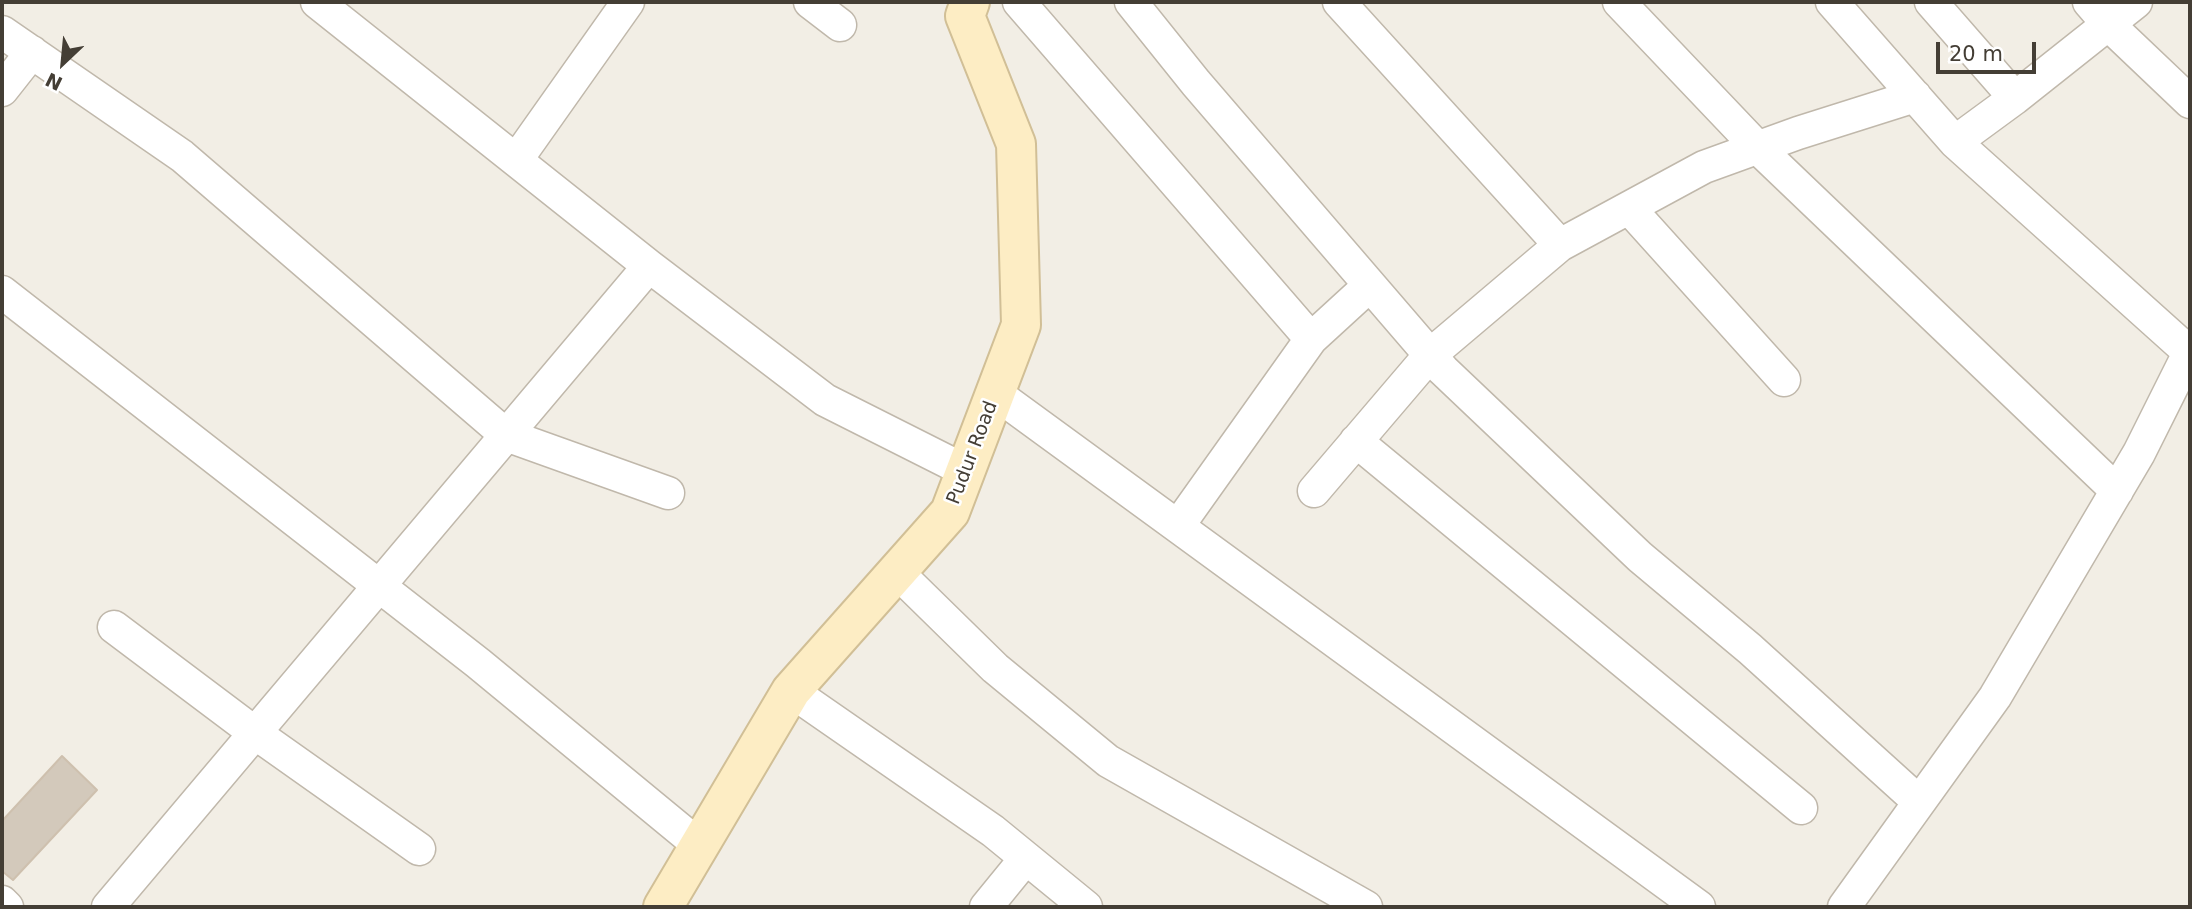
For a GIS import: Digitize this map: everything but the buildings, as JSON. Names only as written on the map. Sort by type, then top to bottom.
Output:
[{"type":"street","points":[[317,2],[649,265],[825,400],[966,471]]},
{"type":"street","points":[[517,159],[628,2]]},
{"type":"street","points":[[810,2],[840,25]]},
{"type":"street","name":"Pudur Road","points":[[663,907],[791,691],[950,512],[1021,325],[1016,144],[965,16],[970,2]]},
{"type":"street","points":[[1019,2],[1311,339]]},
{"type":"street","points":[[1131,2],[1196,83],[1443,370],[1640,556],[1750,649],[1919,802]]},
{"type":"street","points":[[1339,2],[1560,245]]},
{"type":"street","points":[[1619,2],[1758,148],[2117,491]]},
{"type":"street","points":[[1832,2],[1955,142],[2190,351],[2139,453],[1995,697],[1844,907]]},
{"type":"street","points":[[1931,2],[2015,98]]},
{"type":"street","points":[[1955,142],[2015,98],[2098,13],[2136,2]]},
{"type":"street","points":[[2098,13],[2190,103]]},
{"type":"street","points":[[2,32],[182,156],[506,435],[668,493]]},
{"type":"street","points":[[2,90],[32,52]]},
{"type":"street","points":[[1314,491],[1430,355],[1560,245],[1704,167],[1914,96]]},
{"type":"street","points":[[1629,208],[1784,380]]},
{"type":"street","points":[[108,907],[649,265]]},
{"type":"street","points":[[1178,526],[1311,339],[1370,285]]},
{"type":"street","points":[[2,292],[478,663],[700,846]]},
{"type":"street","points":[[995,393],[1699,907]]},
{"type":"street","points":[[1356,441],[1801,808]]},
{"type":"street","points":[[897,572],[995,668],[1108,761],[1366,907]]},
{"type":"street","points":[[114,627],[255,733],[419,849]]},
{"type":"street","points":[[791,691],[993,831],[1086,907]]},
{"type":"street","points":[[986,907],[1026,858]]},
{"type":"street","points":[[2,902],[8,907]]}]
